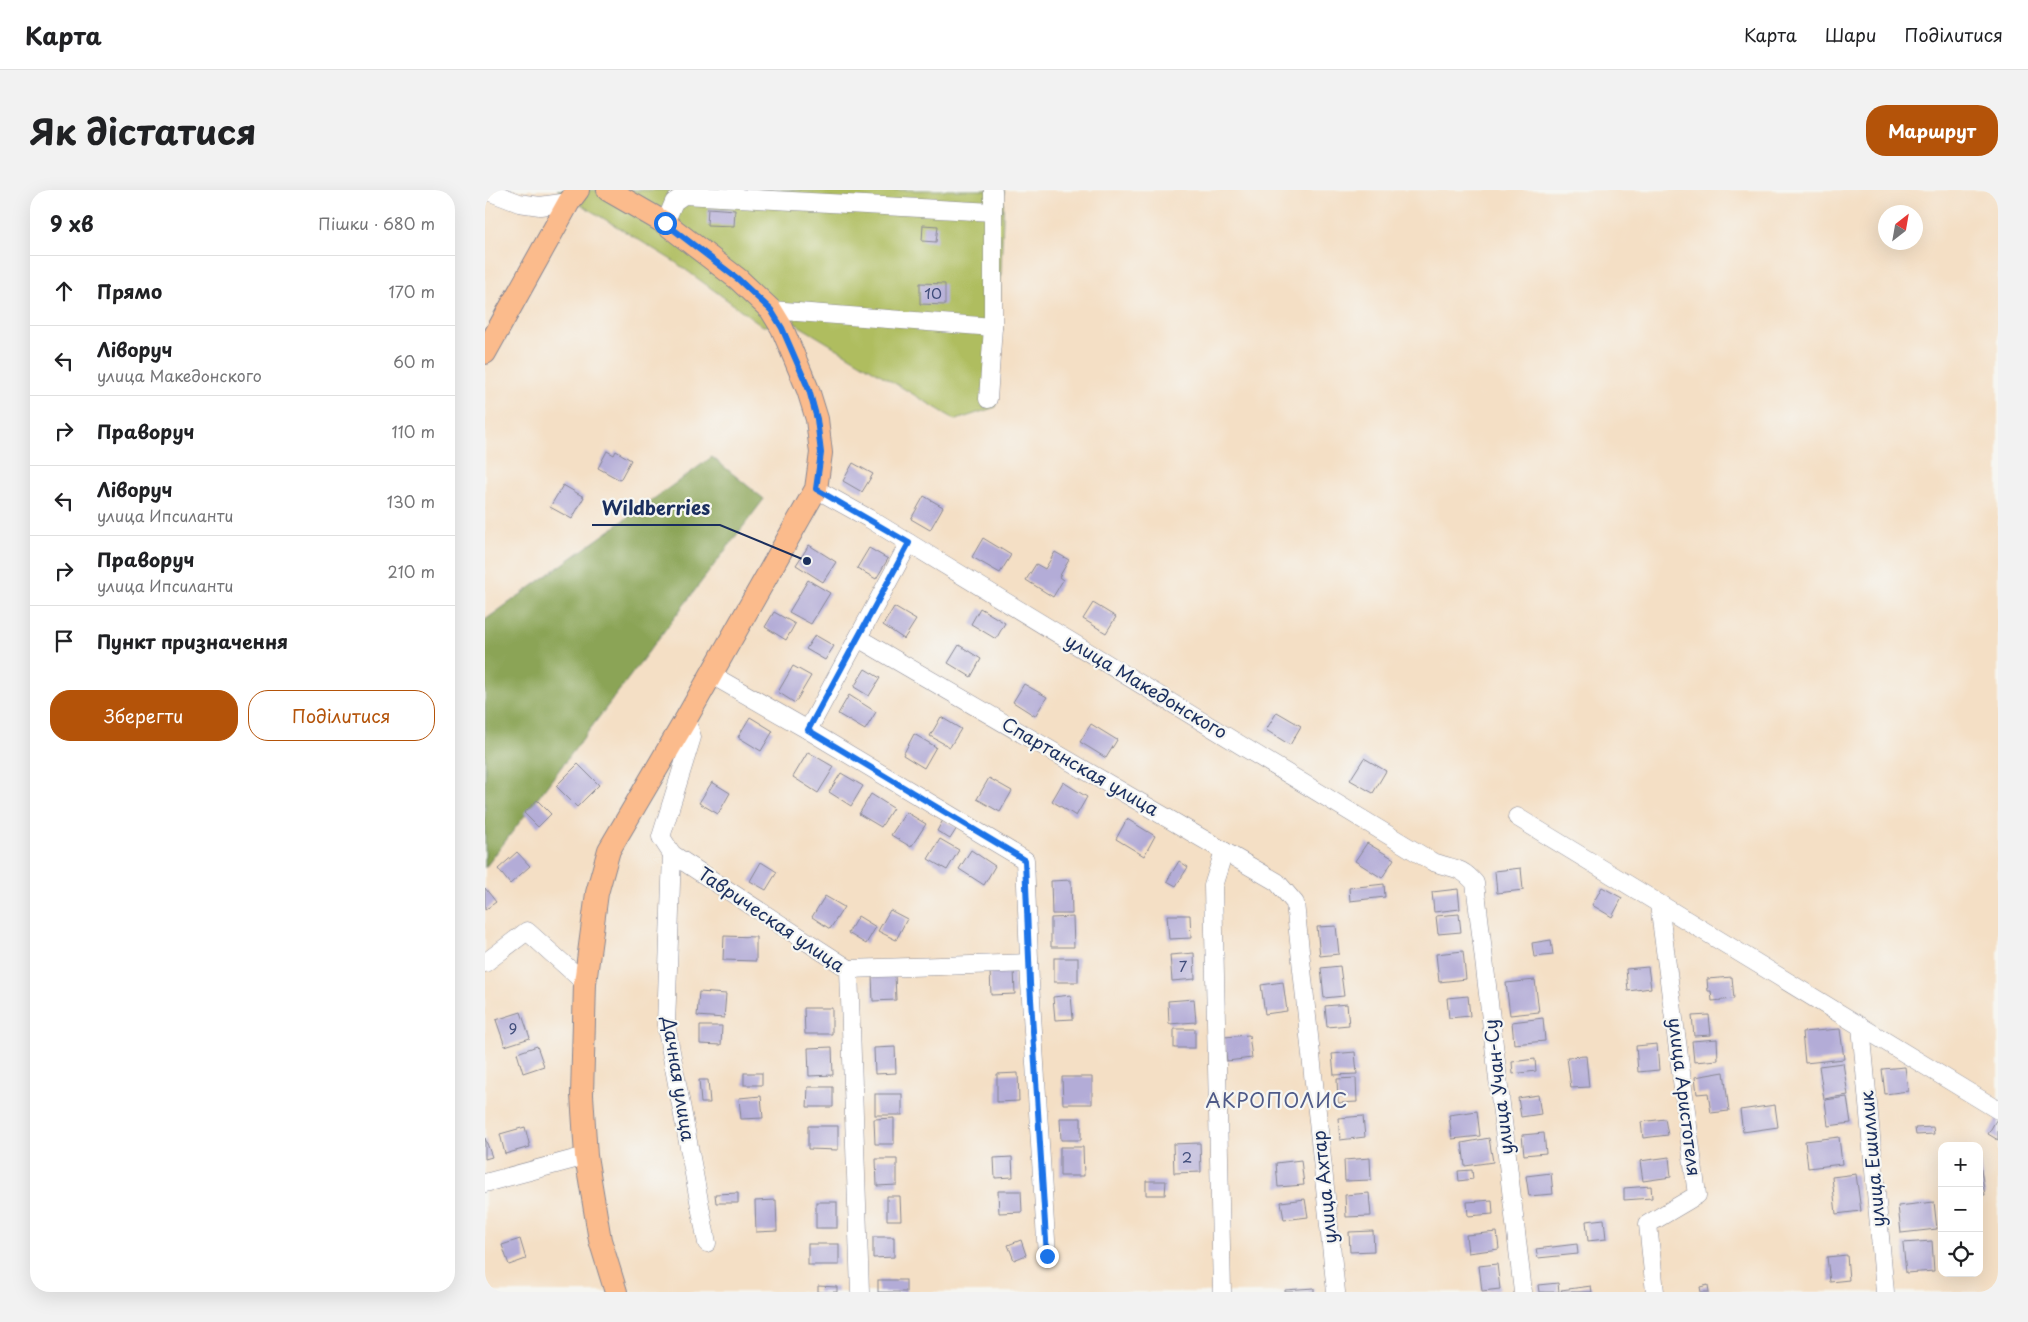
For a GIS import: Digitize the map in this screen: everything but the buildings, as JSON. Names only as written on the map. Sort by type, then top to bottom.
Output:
[{"type":"main road","points":[[608,190],[665,223],[738,279],[771,310],[782,328],[809,390],[817,419],[821,453],[816,489],[710,674],[687,719],[609,850],[597,893],[585,983],[582,1095],[586,1156],[600,1240],[616,1292]]},
{"type":"main road","points":[[485,354],[573,196]]},
{"type":"street","points":[[485,190],[519,203],[539,206],[573,196]]},
{"type":"street","points":[[988,399],[993,327],[993,190]]},
{"type":"street","points":[[665,223],[674,202],[684,196],[993,212]]},
{"type":"street","points":[[771,310],[993,327]]},
{"type":"street","name":"улица Македонского","points":[[816,489],[909,543],[1431,861],[1443,866],[1454,867],[1467,873],[1475,883]]},
{"type":"street","points":[[808,730],[909,543]]},
{"type":"street","name":"Спартанская улица","points":[[858,638],[1277,882],[1295,903]]},
{"type":"street","points":[[710,674],[808,730],[1025,860],[1029,963],[1047,1256]]},
{"type":"street","points":[[672,854],[661,837],[692,738],[687,719]]},
{"type":"street","points":[[1517,817],[1998,1110]]},
{"type":"street","points":[[1222,1292],[1213,886],[1224,851]]},
{"type":"street","name":"Таврическая улица","points":[[672,854],[849,970],[860,1292]]},
{"type":"street","name":"Дачная улица","points":[[672,854],[666,1025],[707,1243]]},
{"type":"street","name":"улица Учан-Су","points":[[1475,883],[1523,1292]]},
{"type":"street","name":"улица Ахтар","points":[[1295,903],[1336,1292]]},
{"type":"street","name":"улица Аристотеля","points":[[1655,1292],[1648,1224],[1697,1195],[1659,904]]},
{"type":"street","points":[[485,963],[527,931],[585,983]]},
{"type":"street","points":[[849,970],[1029,963]]},
{"type":"street","name":"улица Ешиллик","points":[[1861,1026],[1885,1292]]},
{"type":"street","points":[[485,1183],[586,1156]]},
{"type":"green space","points":[[557,190],[1004,190],[996,407],[956,420],[796,324],[763,326],[675,262]]},
{"type":"green space","points":[[712,457],[764,499],[485,868],[485,620]]},
{"type":"place","name":"Wildberries","points":[[807,561]]},
{"type":"district","name":"АКРОПОЛИС","points":[[1277,1101]]},
{"type":"route","points":[[665,223],[738,279],[771,310],[782,328],[809,390],[817,419],[821,453],[816,489],[909,543],[808,730],[1025,860],[1030,983],[1047,1256]]}]
